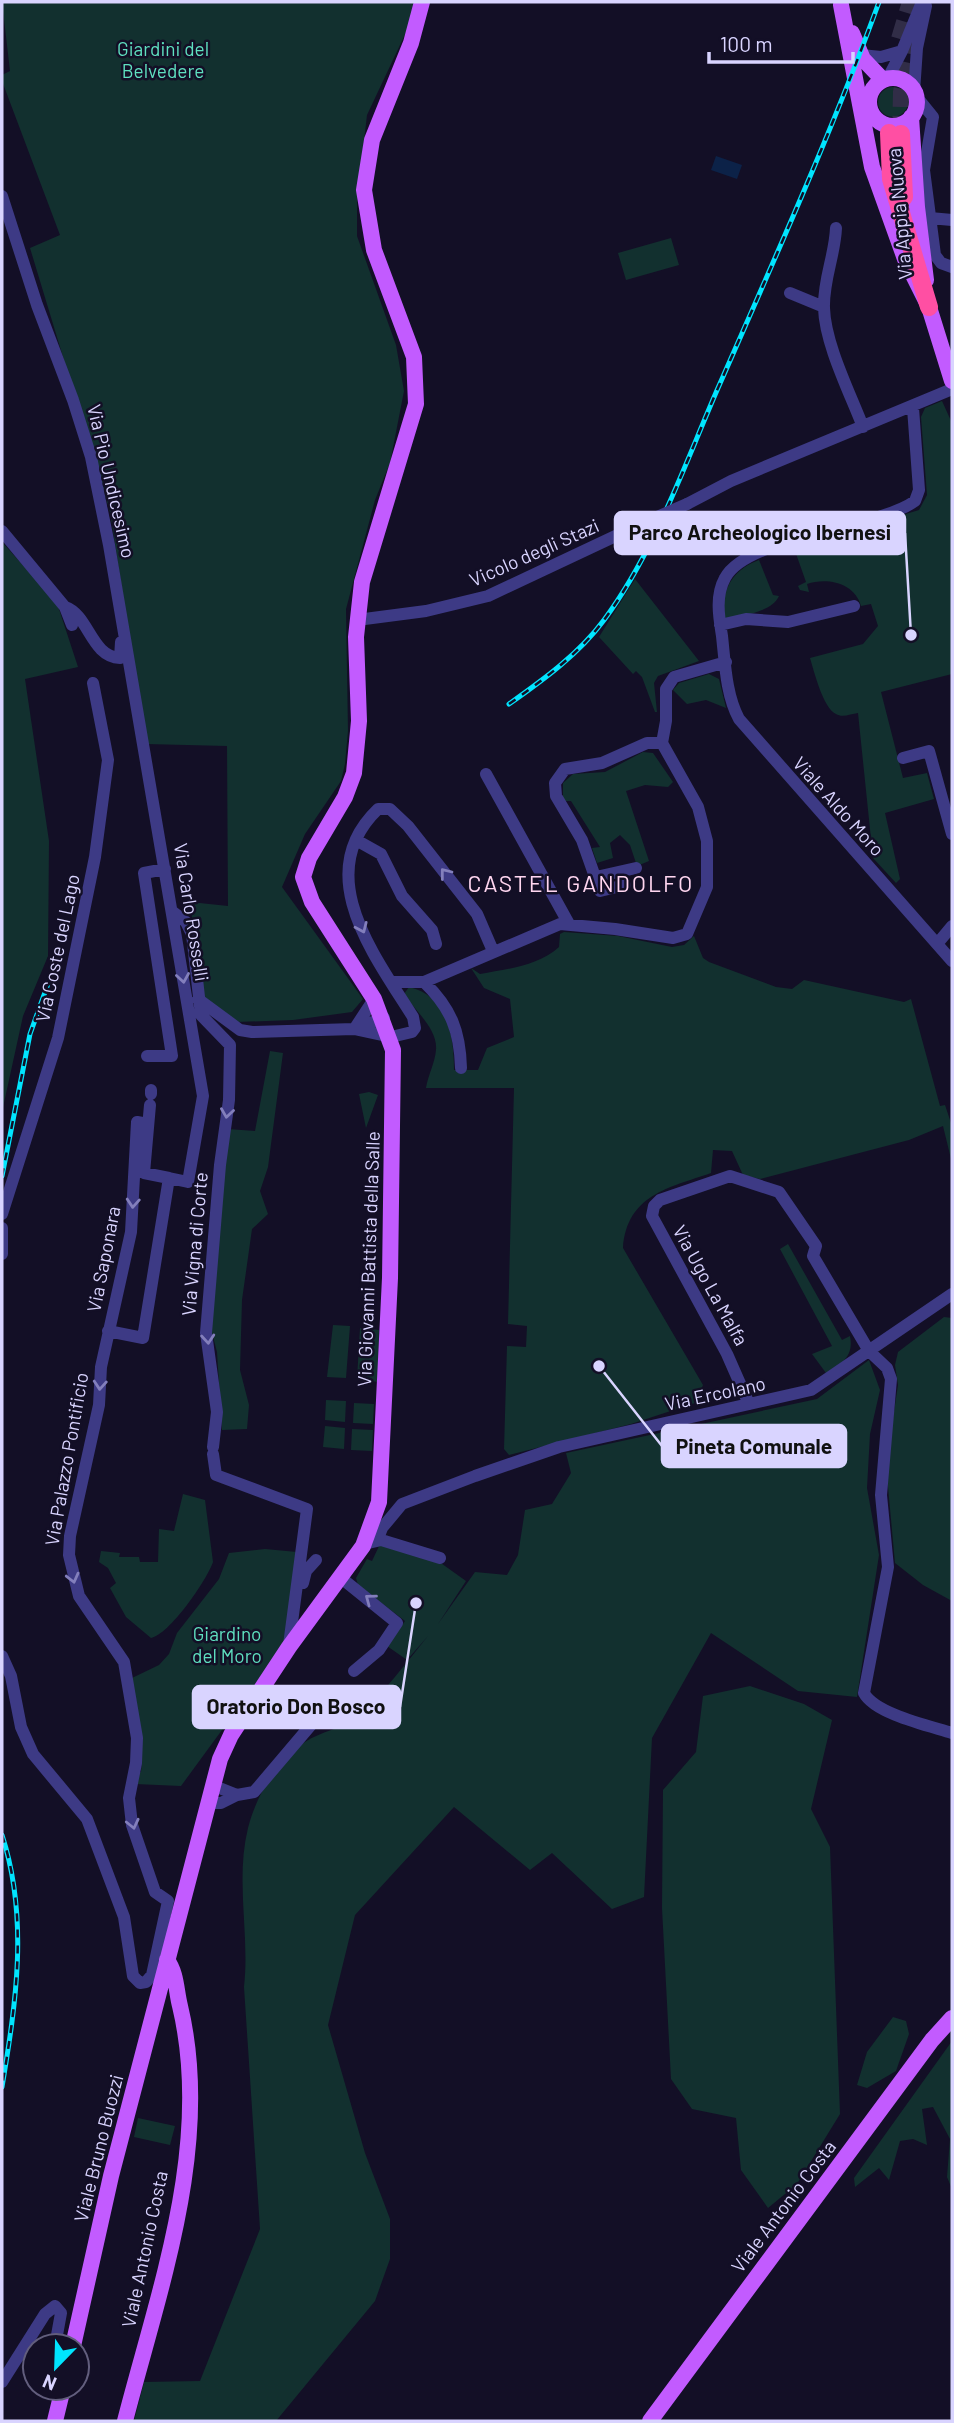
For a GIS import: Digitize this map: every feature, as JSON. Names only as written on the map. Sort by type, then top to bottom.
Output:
[{"type":"highway","points":[[895,134],[891,179],[929,307]]},
{"type":"main road","points":[[357,620],[365,566],[410,427],[418,384],[414,357],[374,250],[364,190],[372,140],[411,43],[422,2]]},
{"type":"main road","name":"Via Appia Nuova","points":[[841,4],[861,55],[886,79]]},
{"type":"main road","name":"Via Appia Nuova","points":[[841,4],[868,155],[905,259],[929,307],[952,381]]},
{"type":"main road","points":[[856,87],[872,113],[893,126],[912,115],[915,94],[904,81],[886,79],[870,94],[872,113],[878,187]]},
{"type":"main road","name":"Via Appia Nuova","points":[[912,115],[917,207],[929,307]]},
{"type":"main road","name":"Via Giovanni Battista della Salle","points":[[252,1704],[340,1577],[371,1541],[379,1502],[390,1267],[395,1073],[391,1037],[374,999],[312,902],[303,877],[309,858],[348,792],[355,769],[359,721],[357,620]]},
{"type":"main road","name":"Viale Bruno Buozzi","points":[[76,2332],[111,2176],[208,1803],[230,1794],[227,1743],[252,1704]]},
{"type":"main road","name":"Viale Antonio Costa","points":[[125,2421],[180,2204],[190,2105],[179,2004],[172,1967],[167,1960]]},
{"type":"main road","points":[[158,1998],[169,1998],[179,2004]]},
{"type":"main road","name":"Viale Antonio Costa","points":[[650,2421],[932,2040],[952,2018]]},
{"type":"main road","points":[[55,2421],[60,2402]]},
{"type":"street","points":[[886,79],[924,2]]},
{"type":"street","points":[[924,2],[917,48],[915,94],[933,118],[924,161],[937,258],[952,267]]},
{"type":"street","points":[[861,55],[881,57],[902,51]]},
{"type":"street","points":[[912,115],[930,111]]},
{"type":"street","name":"Via Pio Undicesimo","points":[[2,196],[90,457],[143,743]]},
{"type":"street","points":[[930,218],[952,220]]},
{"type":"street","points":[[836,228],[827,268],[824,307],[828,332],[863,427],[913,408],[952,389]]},
{"type":"street","points":[[790,293],[824,307]]},
{"type":"street","name":"Viale Aldo Moro","points":[[913,408],[919,490],[915,502],[770,549],[736,565],[726,576],[720,590],[720,625],[732,701],[744,727],[952,961]]},
{"type":"street","name":"Vicolo degli Stazi","points":[[357,620],[426,611],[488,596],[731,481],[863,427]]},
{"type":"street","points":[[2,531],[65,607],[80,620],[100,649],[112,657],[121,657],[124,632]]},
{"type":"street","points":[[65,607],[72,625]]},
{"type":"street","points":[[720,625],[746,619],[788,622],[854,607]]},
{"type":"street","points":[[391,982],[424,982],[554,926],[569,924],[673,938],[683,937],[692,926],[707,887],[707,841],[698,807],[662,743],[668,682],[681,675],[726,662]]},
{"type":"street","name":"Via Coste del Lago","points":[[2,1214],[58,1038],[95,857],[107,760],[93,683]]},
{"type":"street","name":"Via Carlo Rosselli","points":[[143,743],[202,1098],[188,1182],[169,1178]]},
{"type":"street","points":[[625,885],[600,891],[596,877],[590,869],[582,840],[556,796],[556,779],[565,769],[602,763],[643,744],[662,743]]},
{"type":"street","points":[[903,758],[929,751],[952,834]]},
{"type":"street","points":[[486,774],[569,924]]},
{"type":"street","points":[[173,912],[186,922],[192,934],[198,999],[240,1030],[279,1033],[355,1029],[391,1037],[412,1032],[415,1025],[373,952],[350,896],[347,867],[356,840],[378,809],[387,808],[397,814],[477,914],[493,951]]},
{"type":"street","points":[[356,840],[381,853],[401,896],[432,930],[436,944]]},
{"type":"street","points":[[596,877],[636,867]]},
{"type":"street","points":[[147,1056],[172,1056],[144,873],[165,869]]},
{"type":"street","points":[[937,944],[952,926]]},
{"type":"street","points":[[424,982],[444,1003],[455,1022],[461,1069]]},
{"type":"street","name":"Via Vigna di Corte","points":[[198,999],[201,1015],[230,1045],[229,1100],[220,1165],[206,1333],[217,1412],[213,1451],[216,1475],[307,1509],[294,1601]]},
{"type":"street","points":[[355,1029],[374,999]]},
{"type":"street","points":[[355,1029],[384,1018]]},
{"type":"street","points":[[108,1331],[143,1338],[169,1178],[144,1173],[151,1096]]},
{"type":"street","name":"Via Saponara","points":[[108,1331],[131,1232],[137,1122],[148,1124]]},
{"type":"street","name":"Via Ugo La Malfa","points":[[749,1404],[727,1354],[653,1219],[656,1203],[730,1176],[779,1192],[816,1246],[814,1256],[869,1351]]},
{"type":"street","points":[[2,1228],[2,1254]]},
{"type":"street","name":"Via Ercolano","points":[[371,1541],[399,1506],[559,1447],[811,1390],[952,1294]]},
{"type":"street","name":"Via Palazzo Pontificio","points":[[108,1331],[99,1405],[70,1536],[69,1560],[79,1596],[117,1649],[125,1666],[137,1738],[136,1763],[129,1798],[132,1825],[155,1892],[168,1901]]},
{"type":"street","points":[[869,1351],[887,1368],[892,1388],[881,1496],[888,1567],[864,1693],[870,1701],[883,1709],[952,1733]]},
{"type":"street","points":[[371,1541],[440,1558]]},
{"type":"street","points":[[289,1647],[294,1601],[300,1597],[306,1572],[316,1560]]},
{"type":"street","points":[[340,1577],[397,1623],[379,1650],[354,1671]]},
{"type":"street","points":[[2,1657],[11,1676],[21,1727],[33,1754],[87,1819],[122,1911],[131,1970],[134,1979],[140,1983],[146,1982],[152,1975],[168,1901],[184,1894]]},
{"type":"street","points":[[230,1794],[261,1786],[316,1719]]},
{"type":"street","points":[[34,2332],[45,2315],[55,2306],[61,2313],[58,2332]]},
{"type":"street","points":[[2,2382],[21,2352]]},
{"type":"green space","name":"Giardini del Belvedere","points":[[2,2],[415,2],[416,11],[367,115],[357,201],[357,236],[396,345],[404,391],[390,463],[375,500],[346,609],[348,731],[341,781],[305,834],[282,887],[363,999],[352,1012],[293,1020],[237,1022],[202,996],[190,902],[228,906],[227,746],[146,744],[110,512],[30,248],[60,235],[2,81],[2,75],[10,71]]},
{"type":"green space","points":[[893,87],[904,91],[908,102],[904,113],[893,117],[882,113],[878,102],[882,91]]},
{"type":"green space","points":[[671,238],[679,265],[626,280],[618,253]]},
{"type":"green space","points":[[942,401],[952,423],[952,674],[881,692],[903,778],[927,773],[934,799],[885,813],[900,879],[896,883],[873,858],[858,713],[841,716],[831,710],[820,689],[810,658],[863,644],[878,626],[871,604],[861,606],[858,598],[847,587],[823,581],[807,584],[809,592],[800,590],[798,586],[806,582],[794,548],[919,510],[927,495],[921,417],[925,408]]},
{"type":"green space","points":[[2,542],[57,603],[78,667],[25,679],[49,841],[48,956],[23,1016],[2,1112]]},
{"type":"green space","points":[[759,560],[773,595],[779,596],[764,609],[725,620],[724,600],[730,583],[742,570]]},
{"type":"green space","points":[[635,579],[699,661],[658,676],[654,683],[657,712],[642,677],[636,671],[633,674],[599,637]]},
{"type":"green space","points":[[709,674],[719,679],[726,708],[706,700],[687,704],[673,690],[679,683]]},
{"type":"green space","points":[[643,752],[653,753],[673,782],[668,787],[645,785],[626,791],[649,861],[637,866],[630,845],[620,835],[610,843],[613,858],[597,863],[592,848],[600,847],[571,801],[563,801],[563,783],[573,774],[605,772]]},
{"type":"green space","points":[[564,932],[618,936],[672,947],[684,945],[694,936],[703,958],[709,962],[776,987],[792,989],[804,980],[904,1002],[911,999],[940,1106],[945,1105],[952,1126],[952,1163],[943,1126],[909,1140],[760,1179],[743,1175],[732,1151],[713,1150],[711,1173],[665,1189],[641,1205],[626,1230],[623,1248],[703,1385],[695,1403],[631,1424],[509,1455],[504,1449],[507,1346],[526,1347],[527,1326],[508,1324],[514,1088],[426,1088],[436,1042],[430,1028],[404,994],[409,987],[422,992],[440,1009],[450,1032],[454,1070],[478,1070],[487,1048],[514,1037],[510,999],[484,988],[471,968],[480,974],[532,963],[559,947],[560,934]]},
{"type":"green space","points":[[270,1051],[283,1053],[268,1167],[260,1191],[268,1214],[252,1229],[242,1300],[240,1370],[249,1405],[247,1429],[222,1430],[217,1352],[211,1329],[228,1129],[255,1131]]},
{"type":"green space","points":[[369,1092],[378,1095],[366,1128],[359,1094]]},
{"type":"green space","points":[[788,1244],[842,1340],[850,1336],[850,1349],[846,1359],[826,1373],[812,1354],[832,1346],[780,1249]]},
{"type":"green space","points":[[944,1317],[952,1318],[952,1601],[923,1585],[895,1563],[886,1465],[898,1385],[895,1365],[898,1352]]},
{"type":"green space","points":[[333,1325],[350,1326],[346,1378],[327,1377]]},
{"type":"green space","points":[[360,1328],[379,1330],[378,1382],[357,1379]]},
{"type":"green space","points":[[869,1360],[880,1390],[870,1434],[867,1488],[879,1555],[857,1697],[798,1691],[711,1633],[652,1738],[644,1897],[612,1909],[552,1853],[530,1870],[454,1807],[355,1915],[328,2025],[365,2153],[390,2219],[390,2259],[375,2301],[276,2421],[134,2421],[144,2382],[200,2381],[260,2229],[244,1987],[243,1868],[244,1848],[252,1816],[262,1791],[285,1759],[311,1738],[346,1724],[358,1716],[386,1688],[428,1636],[407,1660],[387,1646],[405,1621],[358,1585],[356,1578],[367,1559],[372,1561],[381,1542],[438,1561],[466,1581],[438,1624],[475,1572],[507,1575],[518,1555],[525,1510],[552,1504],[571,1473],[566,1453],[817,1399]]},
{"type":"green space","points":[[326,1400],[346,1401],[345,1422],[325,1420]]},
{"type":"green space","points":[[354,1403],[374,1404],[373,1424],[353,1423]]},
{"type":"green space","points":[[325,1426],[345,1428],[344,1449],[323,1447]]},
{"type":"green space","points":[[352,1429],[373,1430],[372,1451],[351,1450]]},
{"type":"green space","points":[[183,1494],[205,1500],[213,1562],[177,1617],[159,1635],[151,1638],[126,1617],[110,1588],[116,1583],[108,1568],[99,1562],[101,1551],[120,1553],[119,1557],[139,1557],[140,1562],[158,1562],[159,1529],[174,1531]]},
{"type":"green space","name":"Giardino del Moro","points":[[265,1549],[297,1552],[285,1644],[181,1786],[135,1784],[138,1773],[141,1772],[142,1760],[132,1678],[159,1665],[169,1654],[177,1633],[219,1579],[229,1553]]},
{"type":"green space","points":[[750,1686],[804,1704],[832,1720],[811,1809],[830,1847],[840,2114],[797,2184],[768,2208],[741,2170],[736,2118],[692,2109],[671,2079],[662,1908],[663,1790],[696,1752],[703,1696]]},
{"type":"green space","points":[[893,2017],[906,2021],[909,2034],[896,2071],[867,2088],[857,2085],[867,2052]]},
{"type":"green space","points":[[952,2041],[952,2189],[947,2177],[950,2139],[933,2107],[922,2109],[927,2145],[913,2139],[900,2141],[889,2180],[879,2168],[855,2187],[854,2178]]},
{"type":"green space","points":[[138,2118],[175,2126],[170,2145],[134,2137]]},
{"type":"water","points":[[716,156],[742,165],[737,179],[711,170]]},
{"type":"tunnel","points":[[900,39],[911,2]]},
{"type":"tunnel","points":[[901,134],[902,92],[916,24]]},
{"type":"railway","points":[[509,704],[547,676],[583,644],[604,620],[639,566],[802,196],[879,2]]},
{"type":"railway","points":[[2,1176],[30,1034],[49,981]]},
{"type":"railway","points":[[2,1835],[10,1866],[18,1929],[12,2024],[2,2087]]},
{"type":"place","name":"Parco Archeologico Ibernesi","points":[[911,635]]},
{"type":"place","name":"Pineta Comunale","points":[[599,1366]]},
{"type":"place","name":"Oratorio Don Bosco","points":[[416,1603]]},
{"type":"district","name":"CASTEL GANDOLFO","points":[[581,883]]}]
